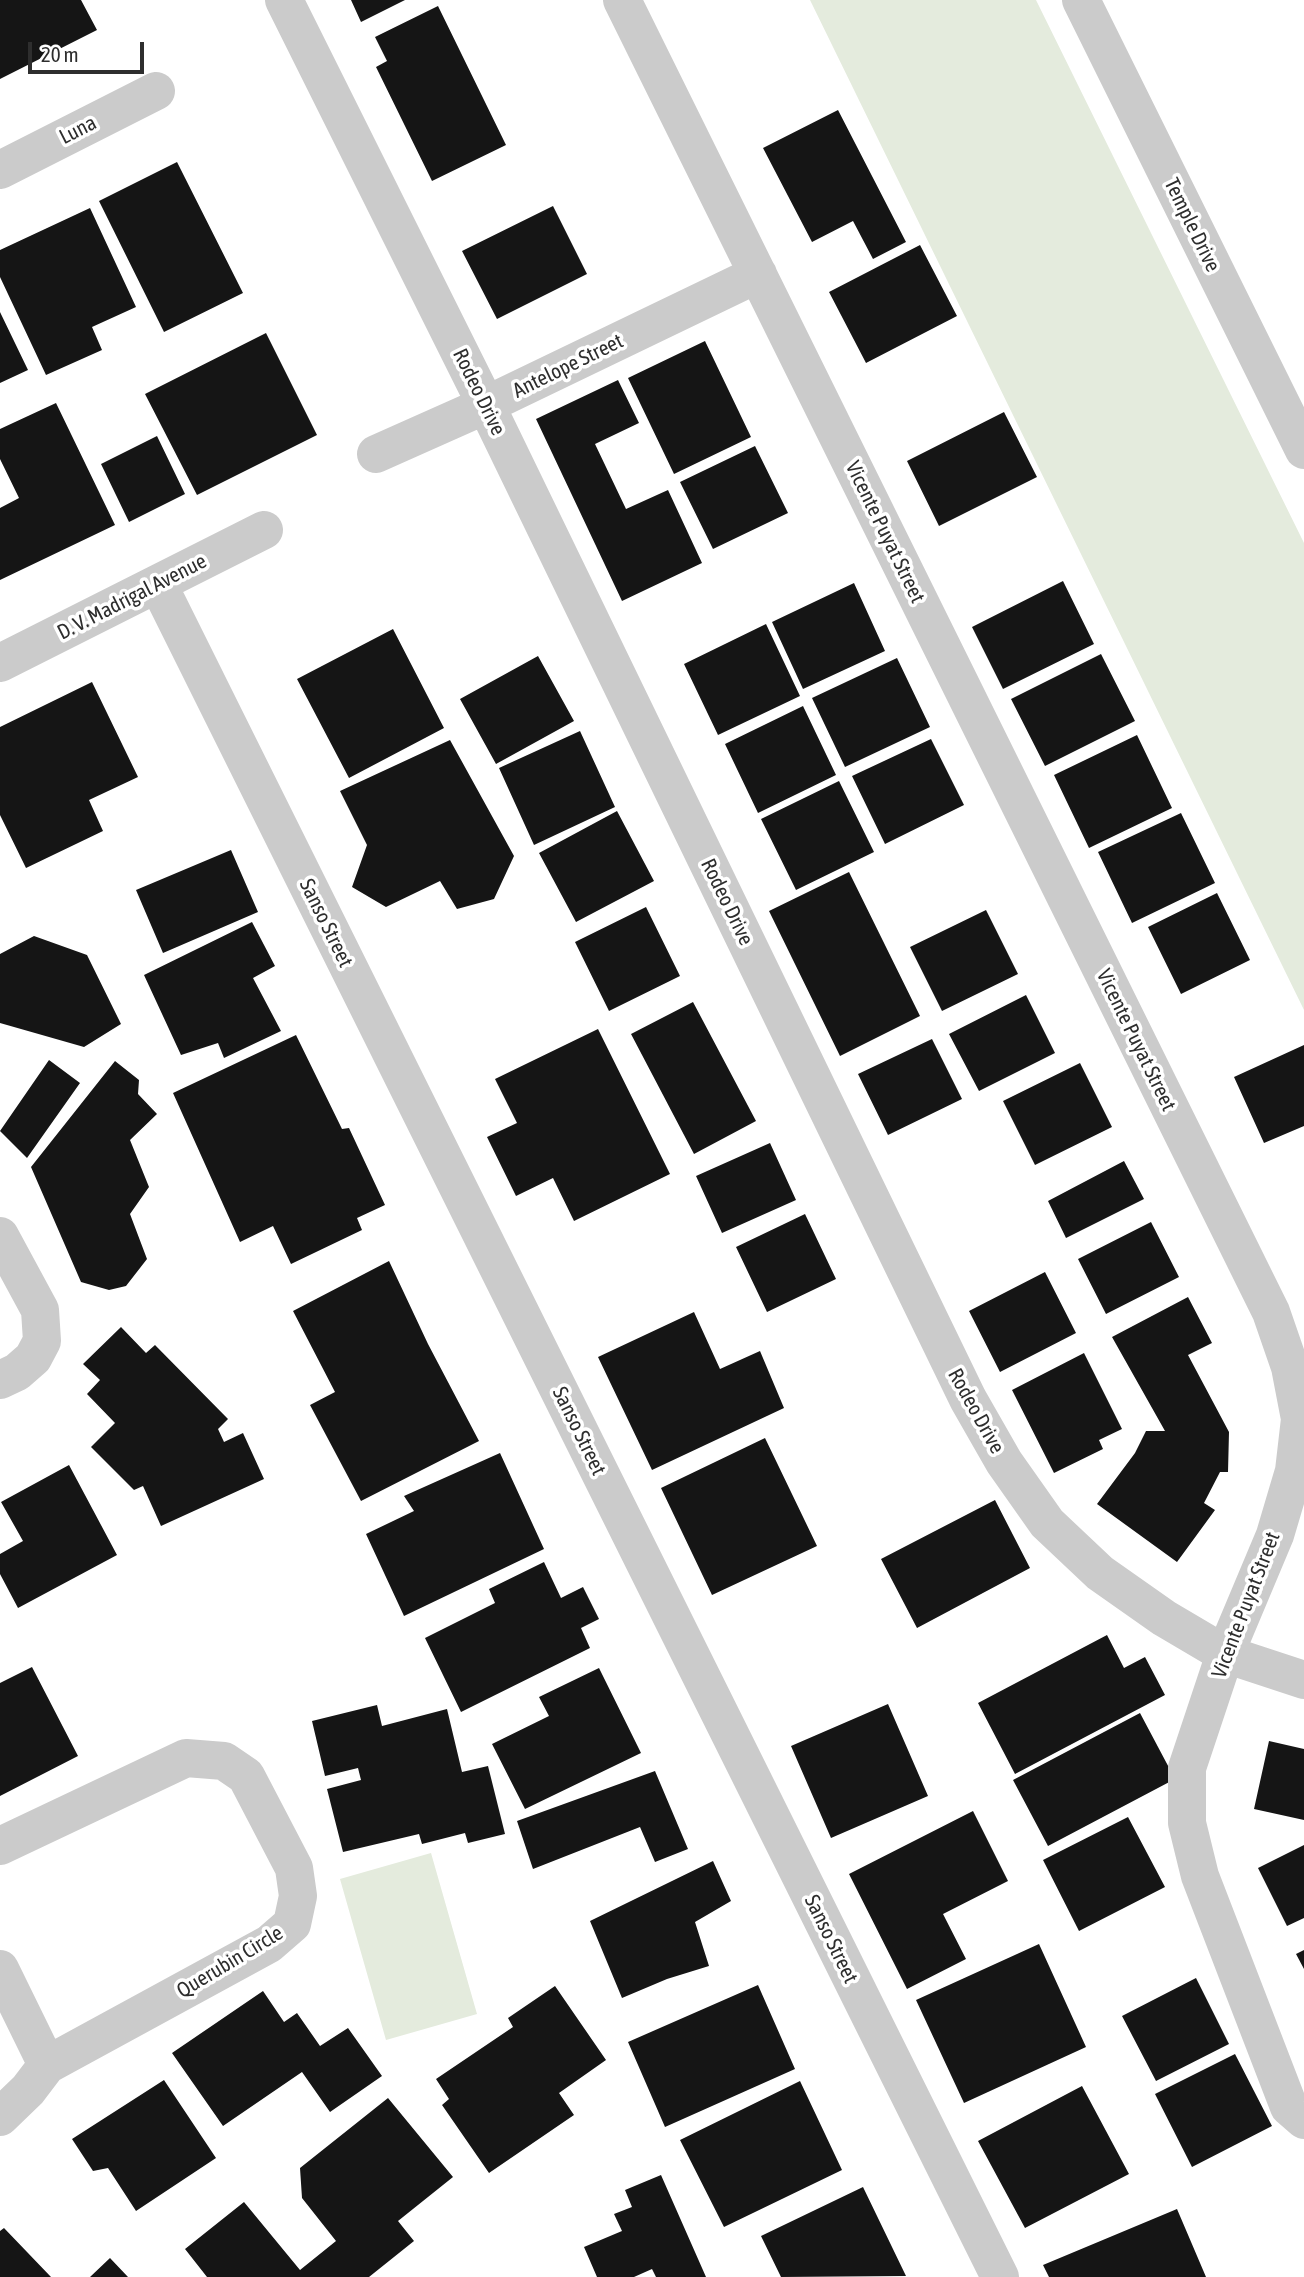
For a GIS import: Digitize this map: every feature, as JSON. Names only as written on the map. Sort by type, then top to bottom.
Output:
[{"type":"street","name":"Rodeo Drive","points":[[284,0],[486,405],[968,1399],[1004,1462],[1048,1523],[1100,1573],[1164,1618],[1225,1654],[1304,1680]]},
{"type":"street","name":"Vicente Puyat Street","points":[[622,0],[1270,1312],[1290,1367],[1300,1419],[1294,1471],[1275,1535],[1225,1654],[1187,1768],[1186,1823],[1200,1876],[1289,2107],[1304,2120]]},
{"type":"street","name":"Temple Drive","points":[[1080,0],[1304,450]]},
{"type":"street","name":"Luna","points":[[0,170],[156,91]]},
{"type":"street","name":"Antelope Street","points":[[376,454],[486,405],[758,274]]},
{"type":"street","name":"D. V. Madrigal Avenue","points":[[0,663],[264,530]]},
{"type":"street","name":"Sanso Street","points":[[158,584],[1000,2277]]},
{"type":"street","points":[[0,1236],[40,1310],[42,1341],[33,1358],[16,1372],[0,1380]]},
{"type":"street","name":"Querubin Circle","points":[[0,1846],[186,1758],[223,1761],[246,1776],[294,1868],[298,1896],[292,1924],[269,1944],[47,2065],[28,2090],[0,2117]]},
{"type":"street","points":[[0,1969],[47,2065]]},
{"type":"shaded area","points":[[810,0],[1036,0],[1304,543],[1304,1010]]},
{"type":"shaded area","points":[[431,1853],[477,2014],[386,2040],[340,1879]]},
{"type":"building","points":[[0,0],[81,0],[97,30],[0,79]]},
{"type":"building","points":[[351,0],[405,0],[361,22]]},
{"type":"building","points":[[438,6],[506,145],[432,181],[376,67],[387,61],[375,37]]},
{"type":"building","points":[[838,110],[906,242],[873,259],[853,221],[812,242],[763,148]]},
{"type":"building","points":[[177,162],[243,293],[164,332],[99,201]]},
{"type":"building","points":[[553,206],[587,274],[497,319],[462,251]]},
{"type":"building","points":[[90,208],[136,307],[92,327],[102,350],[46,375],[0,277],[0,250]]},
{"type":"building","points":[[920,245],[957,316],[866,363],[829,292]]},
{"type":"building","points":[[0,312],[28,370],[0,383]]},
{"type":"building","points":[[266,333],[317,435],[197,495],[145,394]]},
{"type":"building","points":[[705,341],[751,437],[674,474],[628,378]]},
{"type":"building","points":[[618,380],[639,423],[595,444],[626,509],[668,490],[702,563],[622,601],[536,419]]},
{"type":"building","points":[[56,403],[115,525],[0,580],[0,508],[19,498],[0,459],[0,429]]},
{"type":"building","points":[[1004,412],[1037,477],[939,526],[907,461]]},
{"type":"building","points":[[157,436],[185,494],[129,522],[101,464]]},
{"type":"building","points":[[755,446],[788,513],[713,549],[680,482]]},
{"type":"building","points":[[1063,581],[1094,644],[1003,689],[972,627]]},
{"type":"building","points":[[854,583],[885,651],[803,689],[772,622]]},
{"type":"building","points":[[766,624],[800,696],[718,735],[684,664]]},
{"type":"building","points":[[393,629],[444,728],[349,778],[297,679]]},
{"type":"building","points":[[1101,654],[1135,721],[1045,766],[1011,699]]},
{"type":"building","points":[[538,656],[574,721],[496,764],[460,699]]},
{"type":"building","points":[[897,658],[930,727],[845,767],[812,698]]},
{"type":"building","points":[[92,682],[138,777],[89,800],[103,831],[26,868],[0,815],[0,727]]},
{"type":"building","points":[[803,706],[836,775],[758,813],[725,744]]},
{"type":"building","points":[[580,731],[615,807],[534,845],[499,768]]},
{"type":"building","points":[[1137,735],[1172,808],[1089,848],[1054,775]]},
{"type":"building","points":[[931,739],[964,805],[885,844],[852,776]]},
{"type":"building","points":[[450,740],[514,856],[494,899],[457,909],[440,881],[386,907],[352,887],[367,845],[340,791]]},
{"type":"building","points":[[839,781],[874,852],[796,890],[761,819]]},
{"type":"building","points":[[617,811],[654,881],[576,922],[539,853]]},
{"type":"building","points":[[1181,813],[1215,883],[1132,923],[1098,852]]},
{"type":"building","points":[[231,850],[258,912],[163,953],[136,890]]},
{"type":"building","points":[[849,872],[920,1016],[840,1056],[769,911]]},
{"type":"building","points":[[1217,893],[1250,960],[1181,994],[1148,927]]},
{"type":"building","points":[[646,907],[680,976],[609,1011],[575,942]]},
{"type":"building","points":[[986,910],[1018,974],[942,1011],[910,947]]},
{"type":"building","points":[[252,922],[275,966],[253,978],[281,1031],[224,1058],[218,1043],[181,1055],[144,975]]},
{"type":"building","points":[[34,936],[87,955],[121,1024],[84,1047],[0,1023],[0,954]]},
{"type":"building","points":[[1026,995],[1055,1053],[979,1091],[949,1034]]},
{"type":"building","points":[[693,1002],[756,1121],[694,1154],[631,1034]]},
{"type":"building","points":[[598,1029],[670,1174],[574,1221],[553,1178],[516,1196],[487,1137],[517,1123],[495,1079]]},
{"type":"building","points":[[296,1035],[342,1129],[349,1128],[385,1205],[357,1218],[362,1230],[291,1264],[273,1226],[240,1242],[173,1093]]},
{"type":"building","points":[[932,1039],[962,1099],[888,1135],[858,1074]]},
{"type":"building","points":[[1304,1045],[1304,1126],[1264,1143],[1234,1077]]},
{"type":"building","points":[[49,1060],[80,1083],[27,1158],[0,1131]]},
{"type":"building","points":[[115,1061],[139,1080],[138,1094],[157,1114],[130,1140],[149,1187],[130,1214],[147,1259],[126,1286],[109,1290],[81,1282],[31,1167]]},
{"type":"building","points":[[1080,1063],[1112,1127],[1035,1165],[1003,1101]]},
{"type":"building","points":[[770,1143],[796,1200],[722,1233],[696,1176]]},
{"type":"building","points":[[1124,1161],[1144,1199],[1066,1238],[1048,1201]]},
{"type":"building","points":[[805,1214],[836,1279],[767,1312],[736,1247]]},
{"type":"building","points":[[1151,1222],[1179,1277],[1106,1314],[1078,1259]]},
{"type":"building","points":[[389,1261],[428,1344],[479,1441],[361,1501],[310,1405],[335,1392],[293,1311]]},
{"type":"building","points":[[1045,1272],[1076,1333],[1000,1372],[969,1311]]},
{"type":"building","points":[[1188,1297],[1212,1343],[1188,1355],[1229,1432],[1228,1472],[1220,1472],[1204,1503],[1215,1510],[1177,1562],[1097,1504],[1135,1453],[1146,1431],[1165,1431],[1112,1337]]},
{"type":"building","points":[[694,1312],[720,1369],[760,1351],[784,1408],[652,1470],[598,1357]]},
{"type":"building","points":[[121,1327],[146,1353],[155,1345],[228,1419],[218,1429],[224,1442],[243,1433],[264,1479],[161,1526],[143,1486],[134,1490],[91,1447],[115,1423],[87,1394],[100,1380],[83,1364]]},
{"type":"building","points":[[1084,1353],[1122,1429],[1099,1440],[1103,1449],[1054,1473],[1012,1390]]},
{"type":"building","points":[[765,1438],[817,1546],[712,1595],[661,1488]]},
{"type":"building","points":[[500,1453],[544,1549],[404,1616],[366,1534],[414,1511],[404,1496]]},
{"type":"building","points":[[69,1465],[117,1555],[18,1608],[0,1574],[0,1554],[23,1541],[1,1502]]},
{"type":"building","points":[[995,1500],[1030,1568],[917,1628],[881,1559]]},
{"type":"building","points":[[544,1562],[561,1598],[583,1587],[599,1619],[581,1628],[590,1648],[461,1712],[425,1638],[495,1603],[489,1589]]},
{"type":"building","points":[[1107,1635],[1124,1668],[1145,1657],[1165,1695],[1015,1774],[978,1703]]},
{"type":"building","points":[[32,1667],[78,1756],[0,1796],[0,1683]]},
{"type":"building","points":[[599,1668],[641,1753],[525,1809],[492,1744],[549,1716],[539,1697]]},
{"type":"building","points":[[888,1704],[928,1796],[831,1838],[791,1746]]},
{"type":"building","points":[[377,1705],[382,1726],[447,1709],[462,1772],[488,1766],[505,1834],[468,1843],[465,1833],[422,1844],[419,1834],[343,1852],[327,1789],[361,1780],[358,1768],[325,1776],[312,1721]]},
{"type":"building","points":[[1140,1713],[1175,1779],[1048,1846],[1013,1780]]},
{"type":"building","points":[[1269,1741],[1304,1749],[1304,1820],[1254,1809]]},
{"type":"building","points":[[655,1771],[688,1849],[655,1862],[640,1827],[533,1869],[517,1821]]},
{"type":"building","points":[[973,1811],[1008,1881],[943,1914],[966,1959],[907,1989],[849,1874]]},
{"type":"building","points":[[1128,1817],[1165,1887],[1079,1931],[1043,1860]]},
{"type":"building","points":[[1304,1845],[1304,1918],[1287,1926],[1258,1868]]},
{"type":"building","points":[[713,1861],[731,1901],[695,1922],[709,1966],[667,1979],[622,1998],[590,1921]]},
{"type":"building","points":[[1039,1944],[1086,2047],[964,2103],[916,2000]]},
{"type":"building","points":[[1304,1950],[1304,1969],[1296,1954]]},
{"type":"building","points":[[1196,1978],[1229,2044],[1156,2081],[1122,2016]]},
{"type":"building","points":[[758,1985],[795,2069],[665,2127],[628,2042]]},
{"type":"building","points":[[555,1986],[606,2060],[559,2093],[574,2115],[489,2173],[442,2105],[449,2099],[436,2079],[513,2027],[508,2018]]},
{"type":"building","points":[[263,1991],[284,2022],[297,2013],[320,2046],[348,2028],[382,2076],[330,2112],[302,2072],[223,2126],[172,2053]]},
{"type":"building","points":[[1235,2054],[1272,2126],[1192,2167],[1155,2094]]},
{"type":"building","points":[[164,2080],[216,2158],[136,2211],[108,2168],[93,2171],[72,2139]]},
{"type":"building","points":[[800,2081],[842,2170],[724,2227],[680,2140]]},
{"type":"building","points":[[1082,2086],[1129,2174],[1025,2228],[978,2141]]},
{"type":"building","points":[[388,2098],[453,2177],[398,2221],[414,2241],[369,2277],[207,2277],[185,2249],[244,2202],[300,2270],[336,2241],[302,2198],[300,2168]]},
{"type":"building","points":[[661,2175],[706,2277],[656,2277],[652,2269],[634,2277],[597,2277],[584,2247],[622,2231],[614,2214],[632,2207],[625,2190]]},
{"type":"building","points":[[863,2187],[906,2276],[781,2277],[761,2236]]},
{"type":"building","points":[[1177,2209],[1206,2277],[1049,2277],[1043,2265]]},
{"type":"building","points":[[4,2228],[51,2277],[0,2277],[0,2231]]},
{"type":"building","points":[[110,2258],[128,2277],[90,2277]]}]
